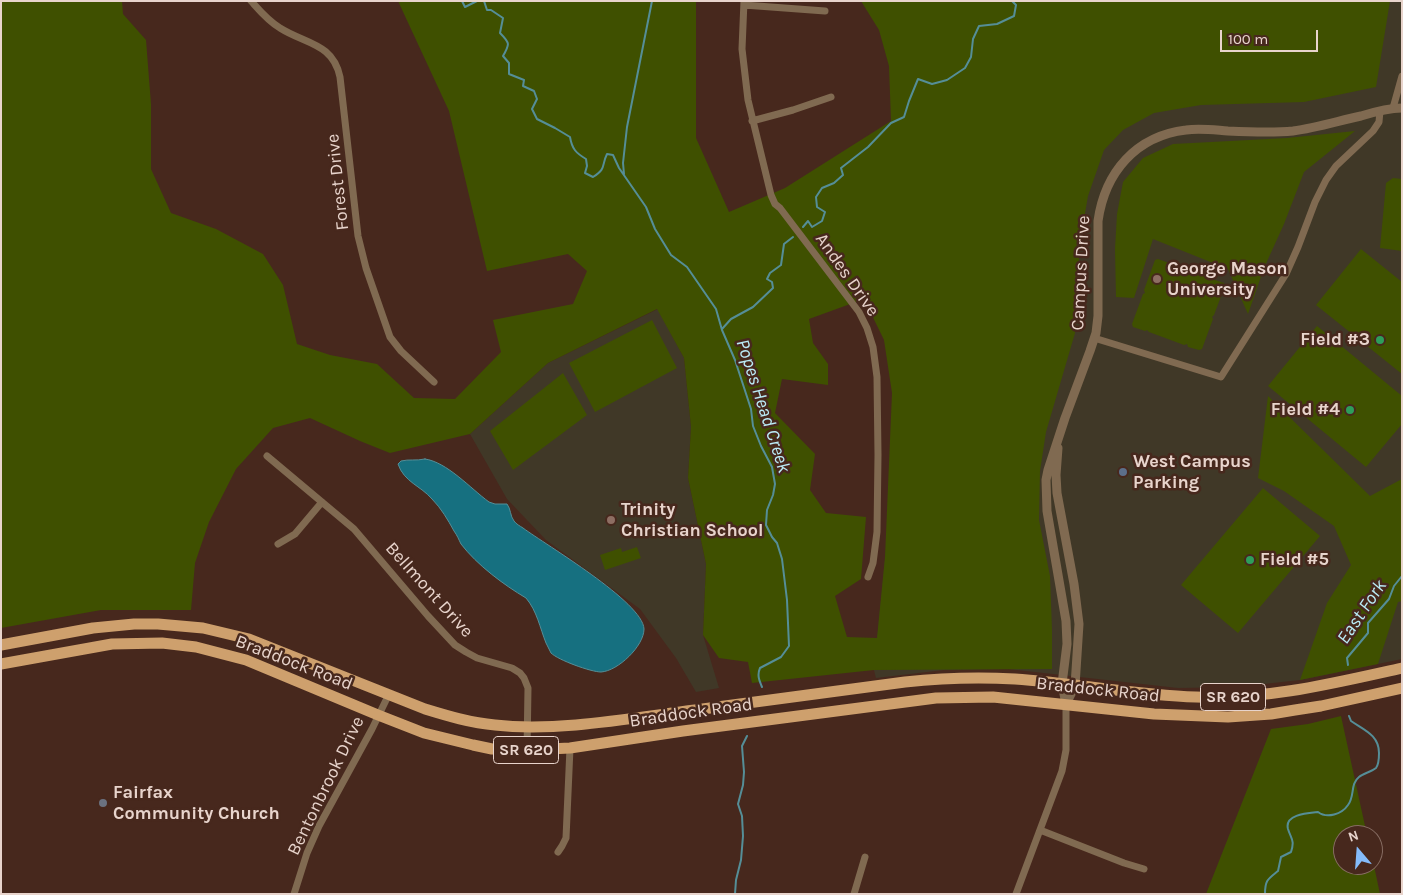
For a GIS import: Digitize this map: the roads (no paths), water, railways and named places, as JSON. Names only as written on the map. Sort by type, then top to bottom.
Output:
[{"type":"main road","name":"Braddock Road","points":[[1,645],[93,628],[134,624],[180,625],[227,633],[249,639],[425,709],[468,721],[527,727],[610,720],[930,680],[1016,679],[1196,697],[1241,696],[1300,690],[1402,668]]},
{"type":"main road","name":"Braddock Road","points":[[1,664],[112,644],[178,644],[246,660],[424,733],[492,749],[526,750],[570,748],[683,731],[936,698],[993,697],[1154,714],[1228,717],[1271,714],[1402,688]]},
{"type":"street","name":"Forest Drive","points":[[251,1],[278,27],[318,46],[331,56],[336,63],[340,77],[358,236],[366,268],[390,337],[401,351],[434,382]]},
{"type":"street","points":[[744,3],[825,11]]},
{"type":"street","name":"Andes Drive","points":[[744,3],[742,49],[747,93],[752,121],[771,195],[775,204],[829,271],[858,312],[867,328],[873,347],[877,377],[877,532],[873,563],[868,578]]},
{"type":"street","points":[[1397,108],[1402,76]]},
{"type":"street","points":[[752,121],[832,97]]},
{"type":"street","name":"Campus Drive","points":[[1066,704],[1062,684],[1067,644],[1066,621],[1049,524],[1046,496],[1048,470],[1094,338],[1098,316],[1098,221],[1103,195],[1114,174],[1129,156],[1161,136],[1187,130],[1259,132],[1294,130],[1330,124],[1380,110],[1397,108]]},
{"type":"street","points":[[1094,338],[1221,377],[1286,274],[1315,202],[1326,180],[1343,159],[1379,122],[1380,110]]},
{"type":"street","name":"Campus Drive","points":[[1059,436],[1056,474],[1057,493],[1079,624],[1075,686],[1066,704]]},
{"type":"street","name":"Bellmont Drive","points":[[267,456],[354,529],[428,616],[456,645],[477,658],[512,668],[520,673],[528,688],[526,750]]},
{"type":"street","points":[[278,544],[295,534],[322,502]]},
{"type":"street","name":"Bentonbrook Drive","points":[[294,894],[307,853],[319,826],[389,694]]},
{"type":"street","points":[[1016,894],[1064,763],[1066,750],[1066,704]]},
{"type":"street","points":[[558,852],[566,838],[570,748]]},
{"type":"street","points":[[1040,830],[1144,869]]},
{"type":"street","points":[[854,894],[865,857]]},
{"type":"water","points":[[425,459],[450,470],[489,502],[507,504],[517,524],[592,575],[628,604],[639,618],[644,629],[640,643],[635,650],[615,667],[601,672],[575,665],[551,653],[536,614],[526,598],[491,574],[467,552],[438,506],[428,495],[408,480],[398,464],[404,460]]},
{"type":"waterway","name":"Popes Head Creek","points":[[462,1],[465,7],[477,1]]},
{"type":"waterway","name":"Popes Head Creek","points":[[484,1],[487,10],[491,10],[503,18],[500,33],[508,44],[503,56],[509,63],[509,74],[524,80],[523,86],[534,91],[537,99],[532,109],[537,119],[570,137],[575,150],[586,159],[585,173],[593,177],[602,169],[607,154],[613,155],[619,168],[646,207],[655,229],[671,255],[687,267],[716,309],[751,409],[753,426],[772,467],[775,484],[767,510],[766,525],[777,543],[782,559],[787,600],[789,646],[781,657],[760,668],[759,678],[762,687]]},
{"type":"waterway","name":"Popes Head Creek","points":[[624,174],[623,163],[627,127],[652,1]]},
{"type":"waterway","points":[[803,227],[808,221],[812,227],[822,221],[825,212],[817,207],[816,197],[822,188],[834,183],[843,175],[841,168],[868,147],[891,123],[904,117],[918,79],[932,84],[947,80],[965,68],[971,57],[973,39],[979,26],[997,24],[1014,16],[1016,5],[1012,1]]},
{"type":"waterway","points":[[722,329],[731,319],[753,307],[773,288],[772,282],[767,279],[770,273],[781,265],[784,244],[793,237]]},
{"type":"waterway","name":"East Fork","points":[[1348,665],[1347,658],[1368,633],[1368,623],[1389,599],[1394,586],[1402,576]]},
{"type":"waterway","name":"East Fork","points":[[1265,894],[1266,883],[1278,871],[1281,857],[1291,852],[1293,842],[1288,829],[1290,820],[1303,814],[1318,812],[1330,815],[1342,811],[1350,801],[1356,780],[1377,766],[1379,753],[1374,737],[1351,721],[1349,716]]},
{"type":"waterway","name":"Popes Head Creek","points":[[735,894],[743,836],[742,816],[738,804],[744,772],[742,746],[747,736]]},
{"type":"place","name":"George Mason University","points":[[1157,279]]},
{"type":"place","name":"Field #3","points":[[1380,340]]},
{"type":"place","name":"Field #4","points":[[1350,410]]},
{"type":"place","name":"West Campus Parking","points":[[1123,472]]},
{"type":"place","name":"Trinity Christian School","points":[[611,520]]},
{"type":"place","name":"Field #5","points":[[1250,560]]},
{"type":"place","name":"Fairfax Community Church","points":[[103,803]]}]
